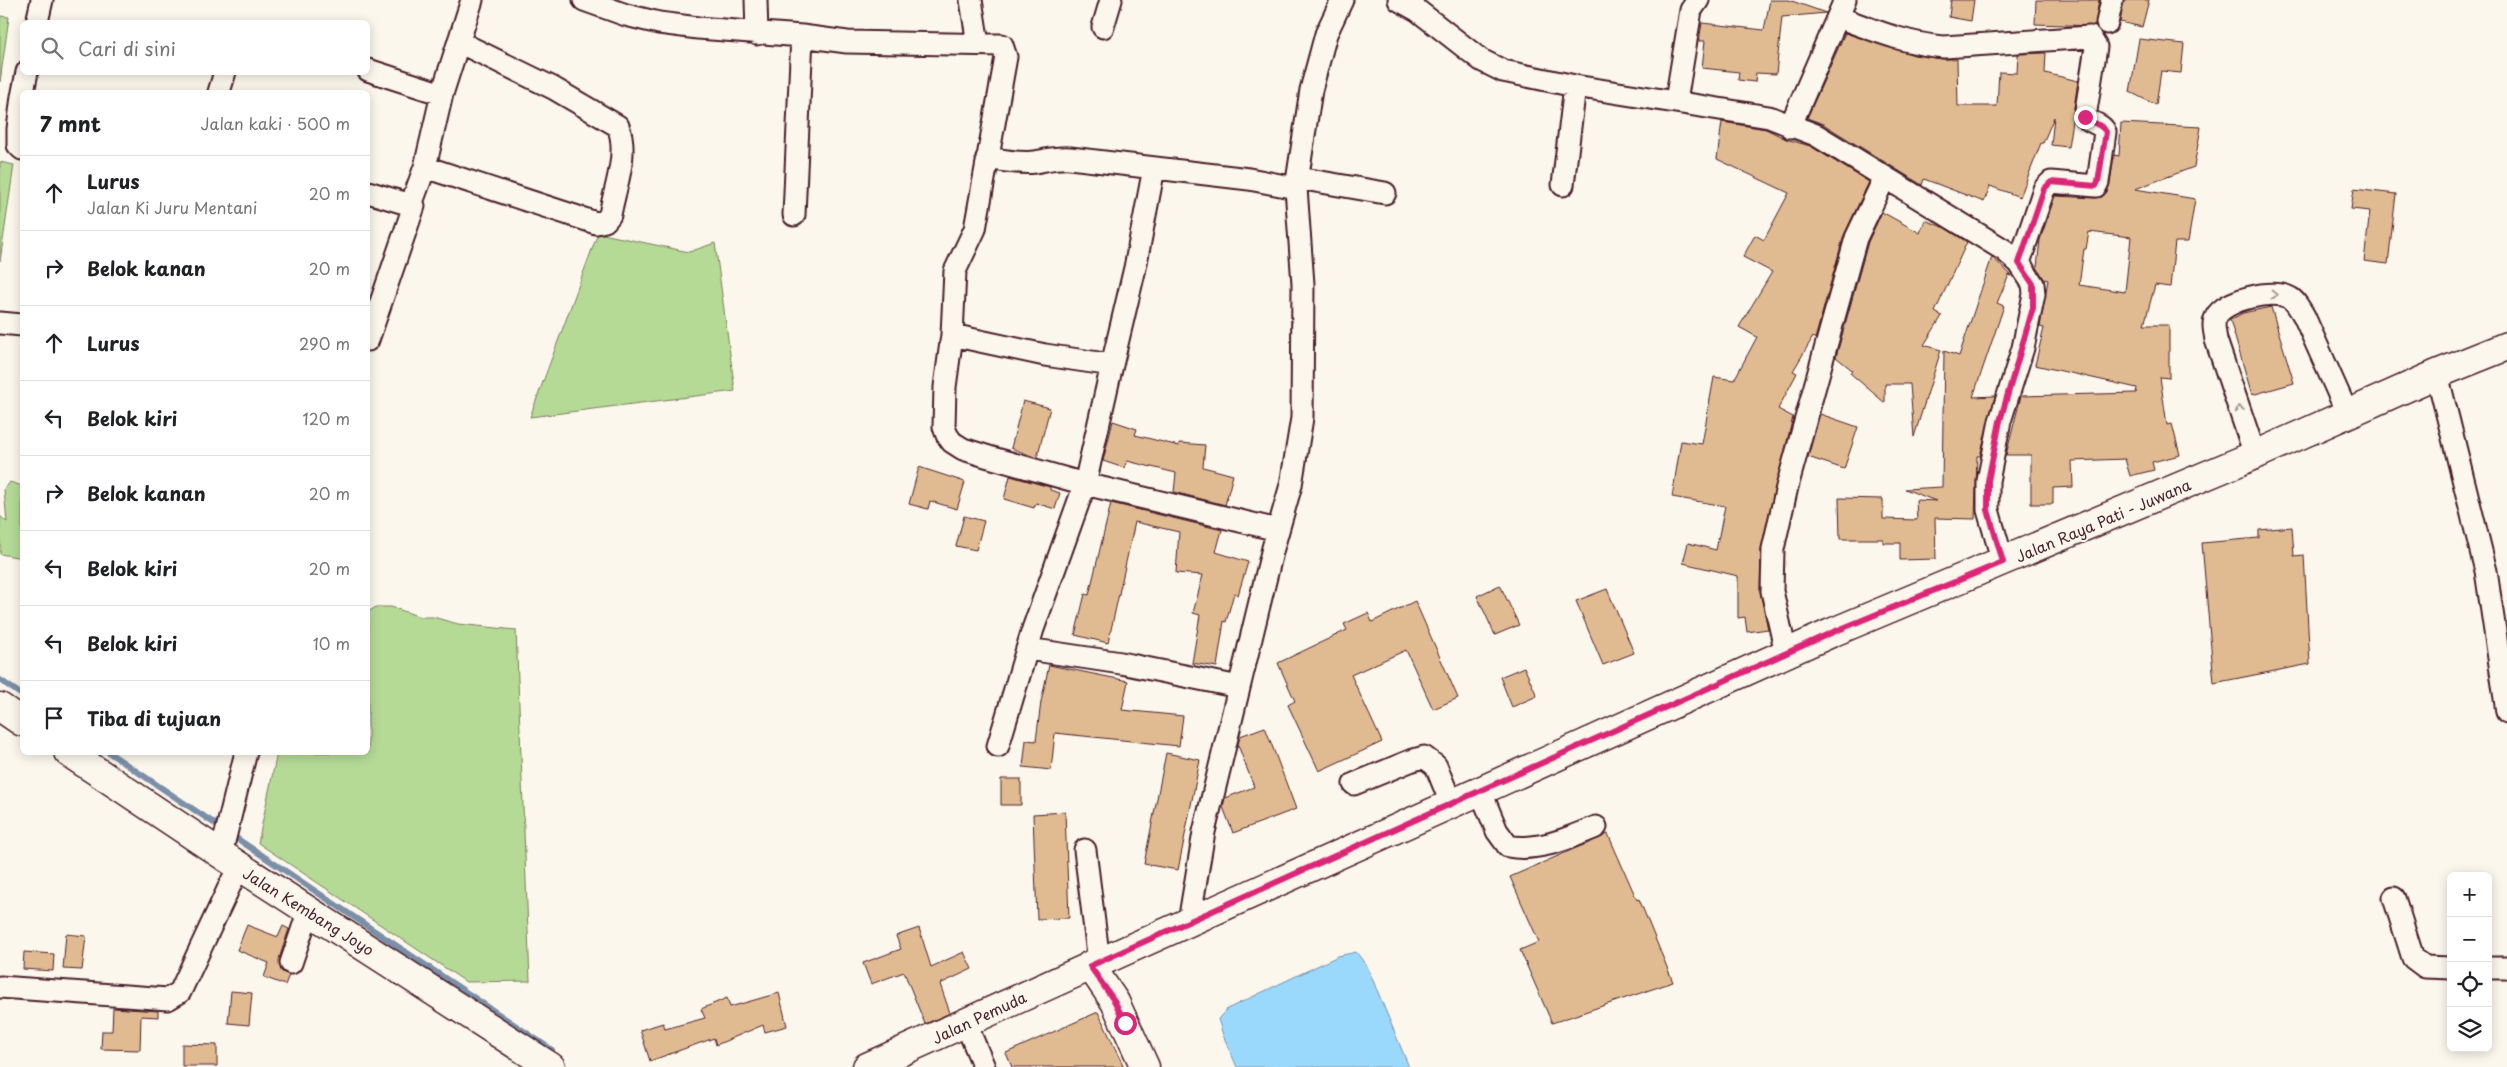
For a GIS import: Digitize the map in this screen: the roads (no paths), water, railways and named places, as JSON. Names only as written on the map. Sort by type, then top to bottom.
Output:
[{"type":"main road","name":"Jalan Raya Pati - Juwana","points":[[1152,939],[1786,653],[2255,455],[2437,374],[2507,346]]},
{"type":"main road","points":[[0,707],[20,721]]},
{"type":"main road","name":"Jalan Kembang Joyo","points":[[73,755],[228,854],[309,910],[551,1067]]},
{"type":"main road","name":"Jalan Pemuda","points":[[866,1067],[966,1024],[1152,939]]},
{"type":"main road","points":[[1095,964],[1145,1067]]},
{"type":"street","points":[[38,20],[42,0]]},
{"type":"street","points":[[411,205],[425,167],[442,94],[472,0]]},
{"type":"street","points":[[584,0],[618,13],[659,23],[757,34],[802,36],[846,42],[1002,46],[1006,57],[974,229],[955,271],[952,334],[945,387],[944,427],[952,442],[964,449],[989,457],[1085,484],[1278,530]]},
{"type":"street","points":[[756,0],[757,34]]},
{"type":"street","points":[[970,0],[978,44]]},
{"type":"street","points":[[1103,27],[1111,0]]},
{"type":"street","points":[[1189,922],[1204,832],[1278,530],[1291,485],[1302,418],[1303,284],[1297,183],[1311,90],[1326,34],[1342,0]]},
{"type":"street","points":[[1676,101],[1691,10],[1698,0]]},
{"type":"street","points":[[2107,23],[2112,0]]},
{"type":"street","points":[[1413,3],[1491,67],[1520,76],[1575,86],[1769,117],[1816,136],[2004,250],[2019,263],[2033,284],[2033,308],[2000,421],[1988,481],[1988,510],[2003,562]]},
{"type":"street","points":[[1790,126],[1841,9],[1885,35],[1926,45],[1944,46],[2090,37],[2096,47],[2085,117],[2090,122],[2103,128],[2106,132],[2098,182],[2096,186],[2051,182],[2044,189],[2019,263]]},
{"type":"street","points":[[794,215],[802,36]]},
{"type":"street","points":[[425,167],[596,223],[604,221],[610,215],[623,148],[618,126],[552,88],[459,42]]},
{"type":"street","points":[[370,71],[442,94]]},
{"type":"street","points":[[23,90],[26,75]]},
{"type":"street","points":[[220,90],[223,75]]},
{"type":"street","points":[[1563,185],[1575,86]]},
{"type":"street","points":[[20,112],[18,129],[18,145],[20,147]]},
{"type":"street","points":[[987,158],[1020,162],[1061,157],[1385,193]]},
{"type":"street","points":[[998,746],[1028,649],[1085,484],[1135,268],[1154,168]]},
{"type":"street","points":[[1786,653],[1772,591],[1773,549],[1787,487],[1856,238],[1885,177]]},
{"type":"street","points":[[370,193],[414,206],[370,334]]},
{"type":"street","points":[[2255,455],[2216,340],[2213,323],[2222,308],[2251,297],[2274,293],[2294,301],[2304,316],[2348,415]]},
{"type":"street","points":[[0,323],[20,325]]},
{"type":"street","points":[[952,334],[1038,353],[1112,365]]},
{"type":"street","points":[[2437,374],[2486,571],[2507,712]]},
{"type":"street","points":[[1028,649],[1121,664],[1239,687]]},
{"type":"street","points":[[0,987],[168,999],[180,992],[228,854],[230,822],[245,755]]},
{"type":"street","points":[[1354,784],[1424,757],[1436,766],[1451,803]]},
{"type":"street","points":[[1480,790],[1497,831],[1508,846],[1522,848],[1561,841],[1596,827]]},
{"type":"street","points":[[1085,850],[1095,964]]},
{"type":"street","points":[[2394,898],[2413,958],[2425,966],[2447,968]]},
{"type":"street","points":[[291,963],[309,910]]},
{"type":"street","points":[[2492,968],[2507,968]]},
{"type":"street","points":[[966,1024],[984,1067]]},
{"type":"water","points":[[1356,952],[1367,966],[1409,1067],[1237,1067],[1218,1019],[1227,1009],[1338,956]]},
{"type":"waterway","points":[[0,680],[20,694]]},
{"type":"waterway","points":[[112,755],[552,1050]]}]
